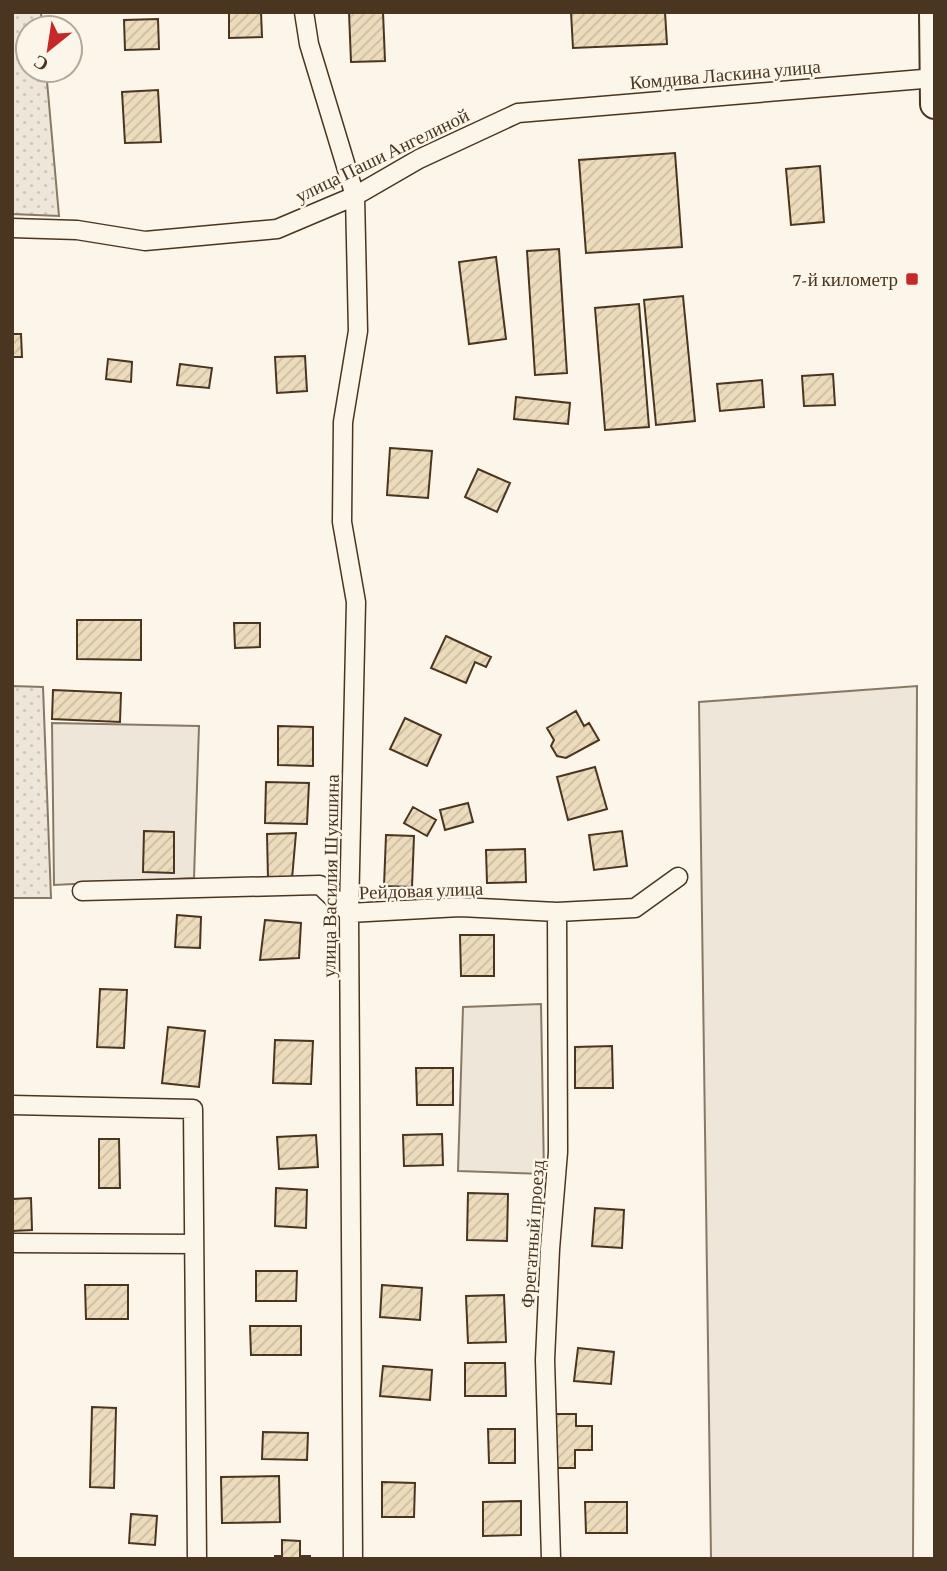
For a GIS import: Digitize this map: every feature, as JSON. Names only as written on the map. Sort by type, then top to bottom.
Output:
[{"type":"main road","points":[[934,12],[935,104]]},
{"type":"street","name":"улица Василия Шукшина","points":[[304,12],[309,44],[355,196],[358,331],[343,422],[342,522],[356,602],[349,913],[352,1559]]},
{"type":"street","name":"Комдива Ласкина улица","points":[[518,113],[934,78]]},
{"type":"street","name":"улица Паши Ангелиной","points":[[12,229],[76,230],[145,241],[277,229],[355,196],[419,159],[518,113]]},
{"type":"street","name":"Рейдовая улица","points":[[82,891],[320,885],[349,913],[460,907],[558,912],[635,908],[678,877]]},
{"type":"street","name":"Фрегатный проезд","points":[[551,1559],[545,1360],[558,1152],[558,912]]},
{"type":"street","points":[[12,1105],[193,1109],[197,1559]]},
{"type":"street","points":[[12,1243],[194,1244]]},
{"type":"shaded area","points":[[12,12],[41,12],[14,14],[14,84],[47,84],[59,216],[12,214]]},
{"type":"shaded area","points":[[12,686],[43,687],[51,898],[12,898]]},
{"type":"shaded area","points":[[917,686],[913,1559],[711,1559],[699,702]]},
{"type":"shaded area","points":[[52,723],[199,726],[194,878],[54,885]]},
{"type":"shaded area","points":[[541,1004],[544,1174],[458,1171],[463,1007]]},
{"type":"building","points":[[229,12],[261,12],[262,37],[229,38]]},
{"type":"building","points":[[349,12],[383,12],[385,61],[351,62]]},
{"type":"building","points":[[571,12],[665,12],[667,44],[573,48]]},
{"type":"building","points":[[158,19],[159,49],[125,50],[124,20]]},
{"type":"building","points":[[158,90],[161,142],[125,143],[122,92]]},
{"type":"building","points":[[675,153],[682,247],[586,253],[579,160]]},
{"type":"building","points":[[820,166],[824,222],[791,225],[786,169]]},
{"type":"building","points":[[559,249],[567,373],[535,375],[527,251]]},
{"type":"building","points":[[496,257],[506,339],[469,344],[459,262]]},
{"type":"building","points":[[683,296],[695,421],[656,425],[644,300]]},
{"type":"building","points":[[639,304],[649,427],[605,430],[595,308]]},
{"type":"building","points":[[12,334],[21,334],[22,357],[12,357]]},
{"type":"building","points":[[305,356],[307,391],[277,393],[275,357]]},
{"type":"building","points":[[108,359],[132,362],[131,382],[106,379]]},
{"type":"building","points":[[180,364],[212,368],[209,388],[177,385]]},
{"type":"building","points":[[833,374],[835,405],[804,406],[802,376]]},
{"type":"building","points":[[762,380],[764,407],[720,411],[717,384]]},
{"type":"building","points":[[516,397],[570,403],[568,424],[514,419]]},
{"type":"building","points":[[390,448],[432,451],[428,498],[387,495]]},
{"type":"building","points":[[478,469],[510,483],[497,512],[465,497]]},
{"type":"building","points":[[77,620],[141,620],[141,660],[77,659]]},
{"type":"building","points":[[234,623],[260,623],[260,647],[235,648]]},
{"type":"building","points":[[446,636],[491,657],[486,667],[475,662],[466,683],[431,668]]},
{"type":"building","points":[[53,690],[121,693],[120,722],[52,719]]},
{"type":"building","points":[[576,711],[584,726],[589,723],[599,740],[566,758],[557,756],[551,746],[554,740],[547,728]]},
{"type":"building","points":[[405,718],[441,735],[427,766],[390,749]]},
{"type":"building","points":[[278,726],[313,727],[313,766],[278,765]]},
{"type":"building","points":[[595,767],[607,809],[568,820],[557,777]]},
{"type":"building","points":[[266,782],[309,783],[307,824],[265,823]]},
{"type":"building","points":[[468,803],[473,822],[445,830],[440,810]]},
{"type":"building","points":[[413,807],[436,820],[427,836],[404,823]]},
{"type":"building","points":[[144,831],[174,832],[174,873],[143,872]]},
{"type":"building","points":[[622,831],[627,866],[594,870],[589,835]]},
{"type":"building","points":[[296,833],[292,879],[268,879],[267,834]]},
{"type":"building","points":[[386,835],[414,836],[412,887],[384,886]]},
{"type":"building","points":[[525,849],[526,882],[487,883],[486,850]]},
{"type":"building","points":[[177,915],[201,917],[200,948],[175,947]]},
{"type":"building","points":[[265,920],[301,923],[299,958],[260,960]]},
{"type":"building","points":[[460,935],[494,935],[494,976],[461,976]]},
{"type":"building","points":[[100,989],[127,990],[124,1048],[97,1047]]},
{"type":"building","points":[[168,1027],[205,1031],[199,1087],[162,1083]]},
{"type":"building","points":[[275,1040],[313,1041],[311,1084],[273,1083]]},
{"type":"building","points":[[612,1046],[613,1088],[575,1088],[575,1047]]},
{"type":"building","points":[[416,1068],[453,1068],[453,1105],[417,1105]]},
{"type":"building","points":[[442,1134],[443,1165],[404,1166],[403,1135]]},
{"type":"building","points":[[316,1135],[318,1167],[279,1169],[277,1137]]},
{"type":"building","points":[[99,1139],[119,1139],[120,1188],[99,1188]]},
{"type":"building","points":[[276,1188],[307,1190],[306,1228],[275,1226]]},
{"type":"building","points":[[468,1193],[508,1194],[507,1241],[467,1240]]},
{"type":"building","points":[[31,1198],[32,1230],[12,1231],[12,1199]]},
{"type":"building","points":[[595,1208],[624,1210],[622,1248],[592,1246]]},
{"type":"building","points":[[256,1271],[297,1271],[296,1301],[256,1301]]},
{"type":"building","points":[[85,1285],[128,1285],[128,1319],[86,1319]]},
{"type":"building","points":[[382,1285],[422,1288],[420,1320],[380,1317]]},
{"type":"building","points":[[504,1295],[506,1342],[468,1343],[466,1296]]},
{"type":"building","points":[[250,1326],[301,1326],[301,1355],[251,1355]]},
{"type":"building","points":[[578,1348],[614,1352],[611,1384],[574,1381]]},
{"type":"building","points":[[465,1363],[505,1363],[506,1396],[465,1396]]},
{"type":"building","points":[[383,1366],[432,1370],[430,1400],[380,1396]]},
{"type":"building","points":[[92,1407],[116,1408],[114,1488],[90,1487]]},
{"type":"building","points":[[555,1414],[576,1414],[576,1426],[592,1426],[592,1450],[575,1450],[575,1468],[554,1468]]},
{"type":"building","points":[[488,1429],[515,1429],[515,1463],[489,1463]]},
{"type":"building","points":[[263,1432],[308,1433],[307,1460],[262,1459]]},
{"type":"building","points":[[279,1476],[280,1522],[222,1523],[221,1477]]},
{"type":"building","points":[[382,1482],[415,1483],[414,1517],[382,1517]]},
{"type":"building","points":[[521,1501],[521,1535],[483,1536],[483,1502]]},
{"type":"building","points":[[585,1502],[627,1502],[627,1533],[586,1533]]},
{"type":"building","points":[[131,1514],[157,1516],[155,1545],[129,1543]]},
{"type":"building","points":[[282,1540],[300,1541],[300,1556],[310,1556],[310,1559],[275,1559],[275,1556],[282,1556]]},
{"type":"place","name":"7-й километр","points":[[912,279]]}]
